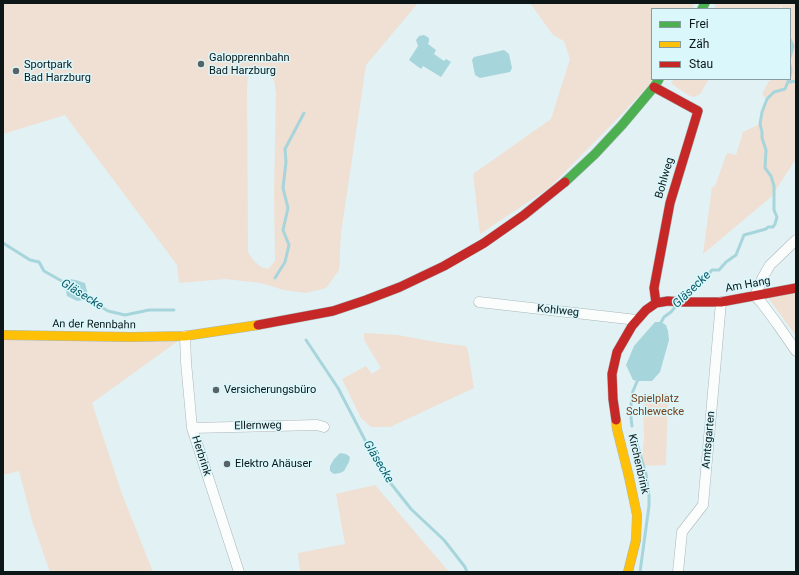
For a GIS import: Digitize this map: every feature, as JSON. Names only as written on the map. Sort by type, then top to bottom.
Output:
[{"type":"main road","name":"Bohlweg","points":[[656,302],[654,288],[670,203],[698,111],[660,91],[657,83]]},
{"type":"main road","name":"An der Rennbahn","points":[[3,335],[131,337],[185,336],[236,330],[333,311],[400,287],[444,266],[484,243],[524,215],[558,188],[595,154],[622,125],[657,83]]},
{"type":"main road","name":"Am Hang","points":[[656,302],[721,302],[796,288]]},
{"type":"main road","name":"Kirchenbrink","points":[[628,572],[636,540],[637,515],[617,429],[613,399],[612,374],[616,352],[632,326],[646,310],[656,302]]},
{"type":"street","points":[[796,240],[770,265],[755,296],[765,307],[796,351]]},
{"type":"street","name":"Kohlweg","points":[[479,302],[638,320]]},
{"type":"street","name":"Amtsgarten","points":[[678,572],[682,532],[703,505],[721,302]]},
{"type":"street","name":"Herbrink","points":[[185,336],[192,428],[239,572]]},
{"type":"street","name":"Ellernweg","points":[[192,428],[317,424],[324,427]]},
{"type":"green space","points":[[3,3],[418,3],[366,65],[341,233],[339,270],[326,288],[306,293],[284,290],[261,283],[225,279],[179,283],[177,265],[65,115],[3,134]],"holes":[[[263,70],[274,80],[276,93],[274,193],[275,261],[268,269],[261,267],[253,260],[248,252],[247,89],[248,75]]]},
{"type":"green space","points":[[530,3],[694,3],[692,8],[651,8],[651,80],[648,86],[549,188],[480,234],[473,174],[551,119],[570,59],[564,41],[553,35]]},
{"type":"green space","points":[[714,3],[796,3],[796,159],[771,197],[703,254],[712,187],[715,186],[727,153],[736,155],[743,132],[760,124],[762,112],[767,99],[762,94],[769,81],[791,80],[791,8],[782,8],[782,6],[779,8],[716,8]]},
{"type":"green space","points":[[673,80],[708,80],[700,94],[694,97],[688,95],[672,84]]},
{"type":"green space","points":[[796,290],[796,336],[767,296]]},
{"type":"green space","points":[[364,333],[398,335],[466,346],[474,388],[390,427],[371,427],[361,418],[342,379],[366,366],[372,374],[381,368],[364,340]]},
{"type":"green space","points":[[3,335],[185,336],[92,403],[122,494],[153,572],[50,572],[32,521],[19,471],[3,475]]},
{"type":"green space","name":"Spielplatz Schlewecke","points":[[668,393],[666,465],[641,466],[644,438],[643,394]]},
{"type":"green space","points":[[375,485],[449,572],[300,572],[298,553],[345,544],[336,494]]},
{"type":"water","points":[[424,35],[429,38],[428,44],[436,50],[434,54],[444,61],[446,59],[451,62],[441,77],[423,66],[421,69],[409,60],[418,46],[416,40],[419,36]]},
{"type":"water","points":[[504,50],[509,54],[512,68],[510,72],[480,78],[475,75],[472,60],[474,57]]},
{"type":"water","points":[[69,279],[85,283],[88,295],[84,300],[77,301],[67,296],[64,283]]},
{"type":"water","points":[[655,322],[661,322],[666,325],[669,340],[660,372],[652,381],[633,380],[626,365],[634,346]]},
{"type":"water","points":[[340,453],[346,454],[350,457],[349,462],[344,471],[334,474],[330,471],[330,466]]},
{"type":"waterway","name":"Gläsecke","points":[[791,41],[793,46],[791,53]]},
{"type":"waterway","name":"Gläsecke","points":[[683,297],[696,289],[712,270],[719,270],[726,262],[736,255],[744,235],[766,229],[768,227],[773,227],[775,224],[777,217],[774,210],[774,186],[771,176],[765,168],[766,150],[760,124],[762,112],[767,99],[774,92],[785,89],[789,80]]},
{"type":"waterway","name":"Gläsecke","points":[[789,82],[796,81]]},
{"type":"waterway","points":[[275,278],[285,262],[289,245],[283,230],[288,208],[283,188],[286,162],[285,149],[304,113]]},
{"type":"waterway","name":"Gläsecke","points":[[3,243],[30,260],[39,262],[44,271],[67,284]]},
{"type":"waterway","name":"Gläsecke","points":[[83,296],[108,311],[125,315],[149,310],[174,310]]},
{"type":"waterway","name":"Gläsecke","points":[[659,326],[664,317],[676,306]]},
{"type":"waterway","name":"Gläsecke","points":[[306,340],[338,388],[381,471],[411,509],[444,540],[465,567],[467,572]]},
{"type":"waterway","name":"Gläsecke","points":[[632,426],[631,404],[633,391],[639,377]]},
{"type":"waterway","name":"Gläsecke","points":[[635,437],[646,474],[649,496],[640,572]]},
{"type":"traffic: fast","points":[[702,8],[705,3]]},
{"type":"traffic: fast","points":[[565,182],[595,154],[622,125],[658,80]]},
{"type":"traffic: slow","points":[[3,335],[131,337],[185,336],[258,325]]},
{"type":"traffic: slow","points":[[616,420],[637,515],[636,540],[628,572]]},
{"type":"traffic: jam","points":[[654,87],[698,111],[670,203],[654,288],[656,303]]},
{"type":"traffic: jam","points":[[258,325],[333,311],[400,287],[444,266],[484,243],[524,215],[565,182]]},
{"type":"traffic: jam","points":[[616,420],[612,374],[617,352],[632,326],[646,310],[656,303],[668,301],[721,302],[796,288]]},
{"type":"place","name":"Galopprennbahn Bad Harzburg","points":[[201,64]]},
{"type":"place","name":"Sportpark Bad Harzburg","points":[[16,71]]},
{"type":"place","name":"Versicherungsbüro","points":[[216,390]]},
{"type":"place","name":"Elektro Ahäuser","points":[[227,464]]}]
